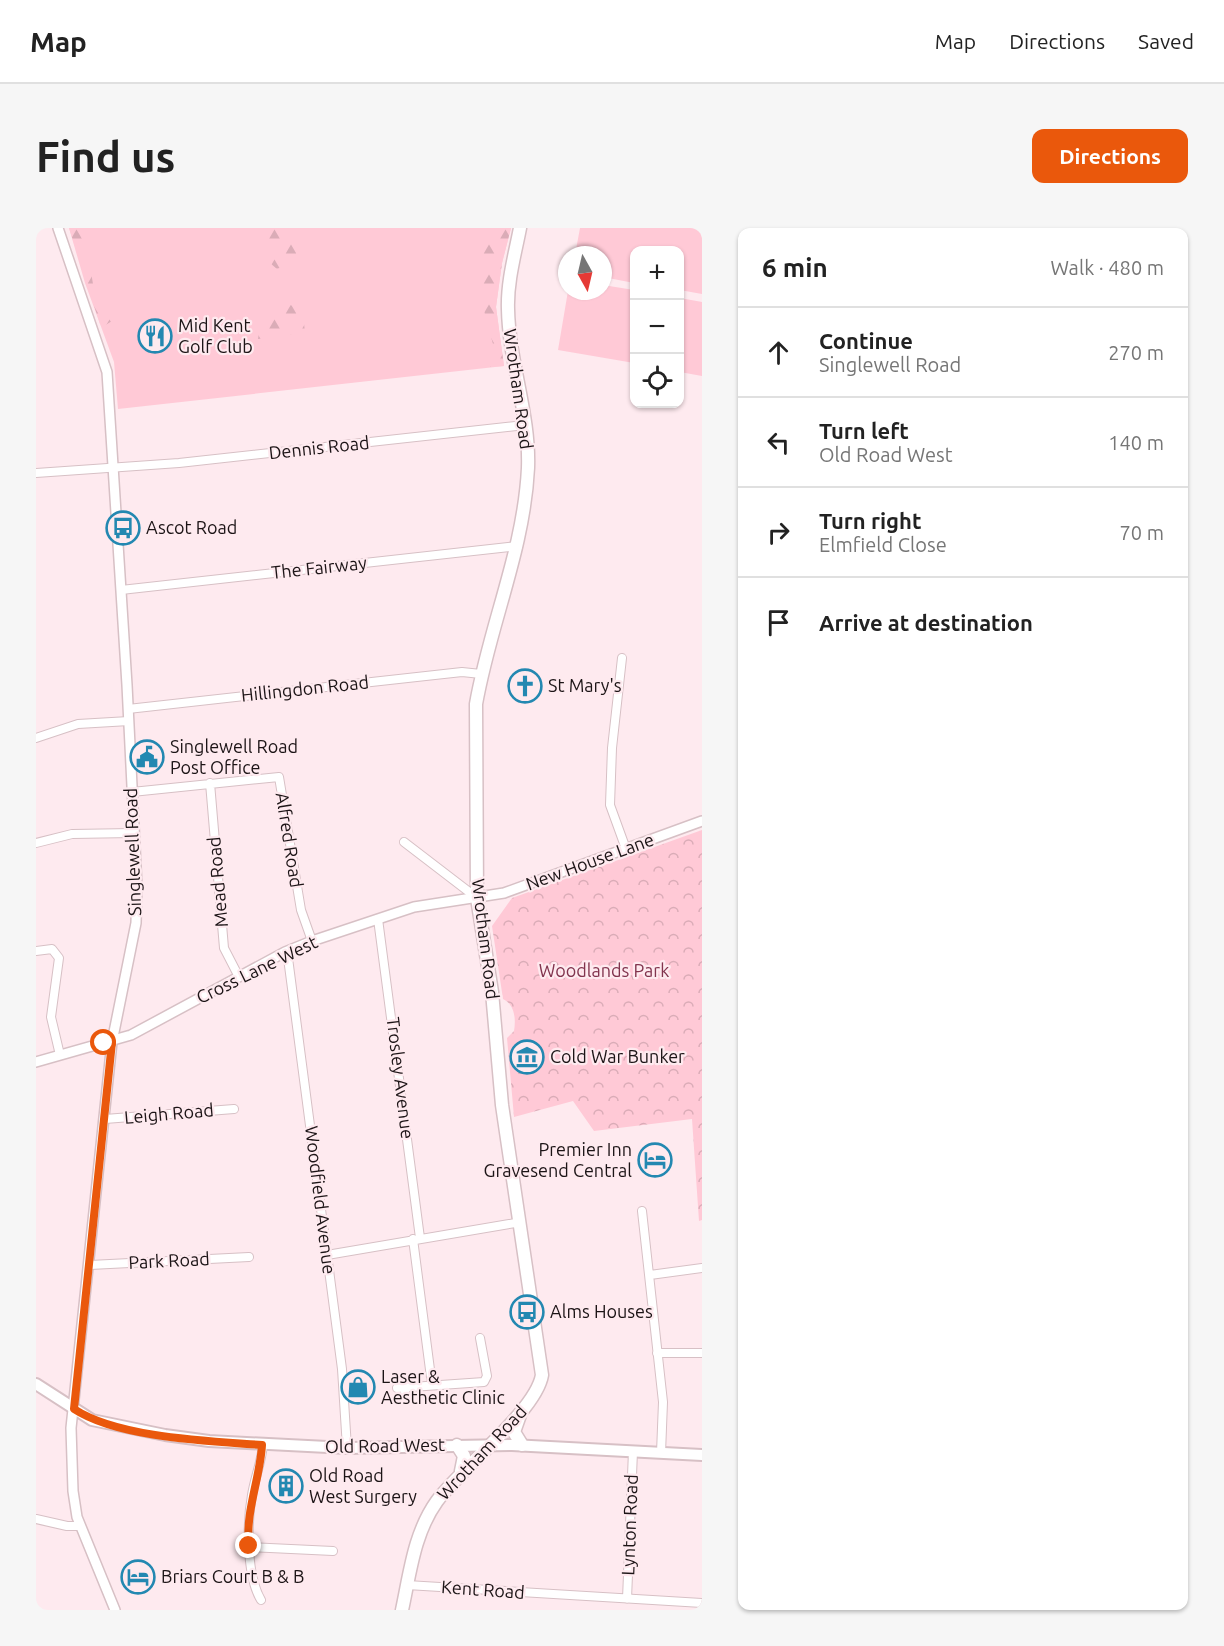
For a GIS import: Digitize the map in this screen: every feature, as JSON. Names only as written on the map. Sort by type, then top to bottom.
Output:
[{"type":"main road","name":"Wrotham Road","points":[[402,1610],[424,1523],[437,1500],[461,1472],[520,1414],[536,1392],[542,1371],[502,1105],[490,981],[477,898],[476,704],[481,674],[518,546],[528,468],[525,424],[507,304],[520,228]]},
{"type":"main road","name":"Old Road West","points":[[36,1384],[93,1420],[165,1435],[262,1445],[347,1448],[522,1445],[702,1455]]},
{"type":"main road","points":[[520,1414],[514,1432],[522,1445]]},
{"type":"main road","points":[[457,1445],[464,1456],[461,1472]]},
{"type":"street","name":"Singlewell Road","points":[[58,228],[105,362],[132,792],[136,923],[112,1042],[74,1409],[73,1491],[79,1526],[115,1610]]},
{"type":"street","name":"Dennis Road","points":[[113,469],[525,424]]},
{"type":"street","points":[[36,473],[113,469]]},
{"type":"street","name":"The Fairway","points":[[121,590],[518,546]]},
{"type":"street","points":[[622,658],[612,748],[610,804],[626,849]]},
{"type":"street","name":"Hillingdon Road","points":[[128,709],[462,672],[481,674]]},
{"type":"street","points":[[36,738],[82,724],[129,721]]},
{"type":"street","name":"Alfred Road","points":[[132,792],[279,777],[301,910],[312,941]]},
{"type":"street","name":"Mead Road","points":[[210,783],[224,948],[239,977]]},
{"type":"street","name":"New House Lane","points":[[477,898],[536,883],[702,821]]},
{"type":"street","points":[[36,843],[72,834],[133,833]]},
{"type":"street","points":[[404,842],[477,898]]},
{"type":"street","name":"Cross Lane West","points":[[36,1062],[132,1035],[285,952],[312,941],[414,907],[477,898]]},
{"type":"street","name":"Trosley Avenue","points":[[378,919],[417,1238],[432,1385]]},
{"type":"street","points":[[36,951],[52,949],[59,958],[51,1017],[60,1055]]},
{"type":"street","name":"Woodfield Avenue","points":[[285,952],[288,958],[342,1369],[347,1448]]},
{"type":"street","name":"Leigh Road","points":[[105,1119],[234,1109]]},
{"type":"street","points":[[642,1211],[663,1402],[661,1453]]},
{"type":"street","points":[[327,1255],[520,1222]]},
{"type":"street","name":"Park Road","points":[[90,1265],[249,1257]]},
{"type":"street","points":[[650,1275],[702,1268]]},
{"type":"street","points":[[405,1397],[401,1388],[484,1382],[486,1376],[480,1338]]},
{"type":"street","points":[[657,1353],[702,1353]]},
{"type":"street","points":[[261,1600],[254,1585],[249,1546],[252,1498],[260,1470],[262,1445]]},
{"type":"street","name":"Lynton Road","points":[[627,1599],[633,1451]]},
{"type":"street","points":[[36,1519],[67,1526],[79,1526]]},
{"type":"street","points":[[249,1546],[333,1551]]},
{"type":"street","name":"Kent Road","points":[[407,1585],[702,1603]]},
{"type":"green space","name":"Mid Kent Golf Club","points":[[69,228],[511,228],[502,263],[496,307],[504,366],[118,409],[114,362],[85,283]]},
{"type":"green space","points":[[69,228],[79,228],[90,266],[97,308],[114,312],[112,321],[104,326],[100,324]]},
{"type":"green space","points":[[261,228],[297,228],[292,237],[298,249],[293,263],[277,269],[270,263]]},
{"type":"green space","points":[[486,228],[511,228],[502,263],[496,307],[504,366],[490,367],[490,364],[497,359],[483,307],[482,259]]},
{"type":"green space","points":[[580,228],[702,228],[702,294],[684,291],[684,246],[630,246],[630,282],[612,279],[612,246],[577,246]]},
{"type":"green space","points":[[612,286],[630,289],[630,362],[558,350],[566,300],[612,300]]},
{"type":"green space","points":[[684,299],[702,302],[702,376],[684,373]]},
{"type":"green space","points":[[291,305],[302,312],[302,318],[299,319],[304,323],[305,333],[258,339],[262,315],[271,316],[283,307]]},
{"type":"green space","name":"Woodlands Park","points":[[702,830],[702,1220],[699,1221],[692,1119],[594,1131],[573,1101],[514,1117],[507,1038],[514,1031],[515,1017],[510,1005],[503,999],[492,926],[512,898]]},
{"type":"place","name":"Mid Kent Golf Club","points":[[155,336]]},
{"type":"place","name":"Ascot Road","points":[[123,528]]},
{"type":"place","name":"St Mary's","points":[[525,686]]},
{"type":"place","name":"Singlewell Road Post Office","points":[[147,757]]},
{"type":"place","name":"Cold War Bunker","points":[[527,1057]]},
{"type":"place","name":"Premier Inn Gravesend Central","points":[[655,1160]]},
{"type":"place","name":"Alms Houses","points":[[527,1312]]},
{"type":"place","name":"Laser & Aesthetic Clinic","points":[[358,1387]]},
{"type":"place","name":"Old Road West Surgery","points":[[286,1486]]},
{"type":"place","name":"Briars Court B & B","points":[[138,1577]]},
{"type":"route","points":[[104,1043],[112,1042],[74,1409],[93,1420],[130,1429],[209,1441],[262,1445],[260,1470],[252,1498],[249,1546]]}]
